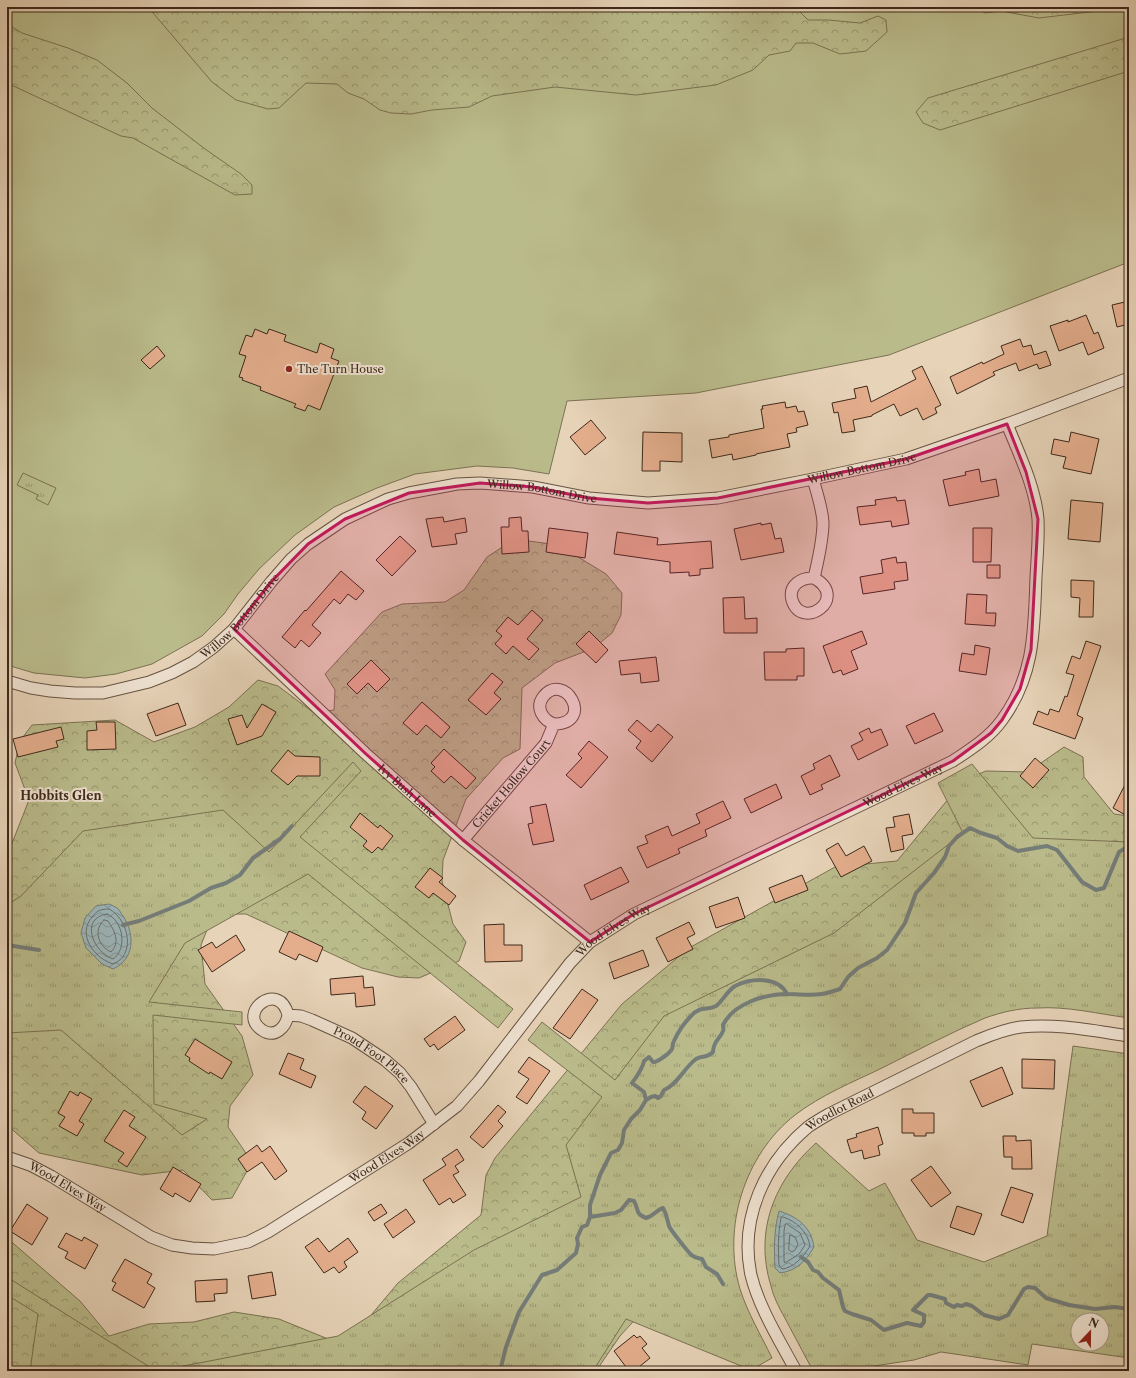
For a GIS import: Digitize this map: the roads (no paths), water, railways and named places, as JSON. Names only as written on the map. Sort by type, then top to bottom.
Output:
[{"type":"street","name":"Willow Bottom Drive","points":[[8,684],[75,693],[103,693],[149,682],[193,662],[214,647],[234,629],[291,559],[308,544],[345,518],[388,499],[409,493],[457,484],[488,483],[533,487],[589,498],[648,503],[718,498],[906,459],[1007,424],[1129,378]]},
{"type":"street","name":"Wood Elves Way","points":[[7,1156],[30,1165],[51,1176],[151,1237],[172,1245],[214,1249],[248,1242],[268,1232],[409,1143],[457,1106],[479,1081],[555,981],[590,942],[634,914],[953,760],[974,746],[991,733],[1002,720],[1020,689],[1026,673],[1034,628],[1038,519],[1026,472],[1007,424]]},
{"type":"street","points":[[813,479],[821,508],[823,522],[822,538],[814,578]]},
{"type":"street","name":"Ivy Bush Lane","points":[[234,629],[366,754],[463,840],[590,942]]},
{"type":"street","name":"Cricket Hollow Court","points":[[463,840],[546,743],[554,724]]},
{"type":"street","name":"Proud Foot Place","points":[[288,1015],[302,1016],[339,1032],[367,1047],[400,1073],[434,1124]]},
{"type":"street","name":"Woodlot Road","points":[[796,1371],[759,1298],[751,1275],[749,1251],[749,1231],[756,1197],[765,1178],[777,1159],[794,1140],[810,1126],[829,1114],[976,1041],[998,1032],[1044,1026],[1129,1036]]},
{"type":"water","points":[[109,904],[118,909],[123,916],[130,930],[131,938],[131,946],[126,959],[113,969],[102,964],[86,948],[81,933],[85,918],[96,906]]},
{"type":"water","points":[[779,1211],[792,1216],[807,1228],[814,1247],[808,1257],[796,1268],[780,1273],[775,1268],[774,1253],[775,1232]]},
{"type":"waterway","points":[[123,925],[139,921],[189,901],[211,888],[226,883],[240,875],[253,858],[280,839],[292,826]]},
{"type":"waterway","points":[[496,1371],[501,1367],[506,1347],[519,1312],[542,1275],[557,1270],[576,1253],[578,1244],[577,1238],[582,1227],[587,1225],[590,1217],[590,1205],[600,1175],[611,1153],[618,1150],[622,1143],[624,1130],[631,1119],[640,1110],[646,1100],[651,1097],[655,1096],[658,1098],[661,1096],[664,1090],[669,1088],[696,1059],[713,1052],[714,1045],[722,1033],[723,1025],[728,1017],[735,1011],[751,1001],[779,994],[818,995],[840,989],[848,977],[858,968],[877,958],[887,950],[905,923],[916,893],[934,873],[945,857],[949,846],[957,837],[970,828],[997,838],[1007,846],[1018,851],[1047,846],[1057,850],[1082,882],[1096,890],[1104,888],[1119,852],[1129,846]]},
{"type":"waterway","points":[[7,945],[39,950]]},
{"type":"waterway","points":[[646,1100],[644,1092],[632,1083],[644,1061],[649,1057],[653,1062],[655,1062],[669,1053],[672,1049],[673,1042],[686,1021],[698,1010],[716,1006],[732,988],[749,981],[771,981],[783,988],[787,994]]},
{"type":"waterway","points":[[590,1217],[615,1213],[621,1210],[629,1200],[634,1201],[640,1215],[646,1218],[663,1208],[669,1226],[680,1242],[691,1255],[702,1259],[706,1267],[717,1274],[723,1284]]},
{"type":"waterway","points":[[801,1257],[808,1262],[813,1270],[818,1272],[823,1278],[839,1290],[845,1311],[871,1320],[884,1330],[907,1323],[921,1326],[924,1322],[924,1315],[913,1310],[928,1295],[945,1299],[946,1303],[954,1307],[957,1305],[962,1306],[966,1304],[972,1306],[984,1315],[999,1319],[1008,1315],[1024,1289],[1028,1287],[1035,1288],[1046,1298],[1069,1305],[1095,1309],[1115,1307],[1129,1309]]},
{"type":"place","name":"The Turn House","points":[[289,369]]},
{"type":"district","name":"Hobbits Glen","points":[[61,795]]}]
